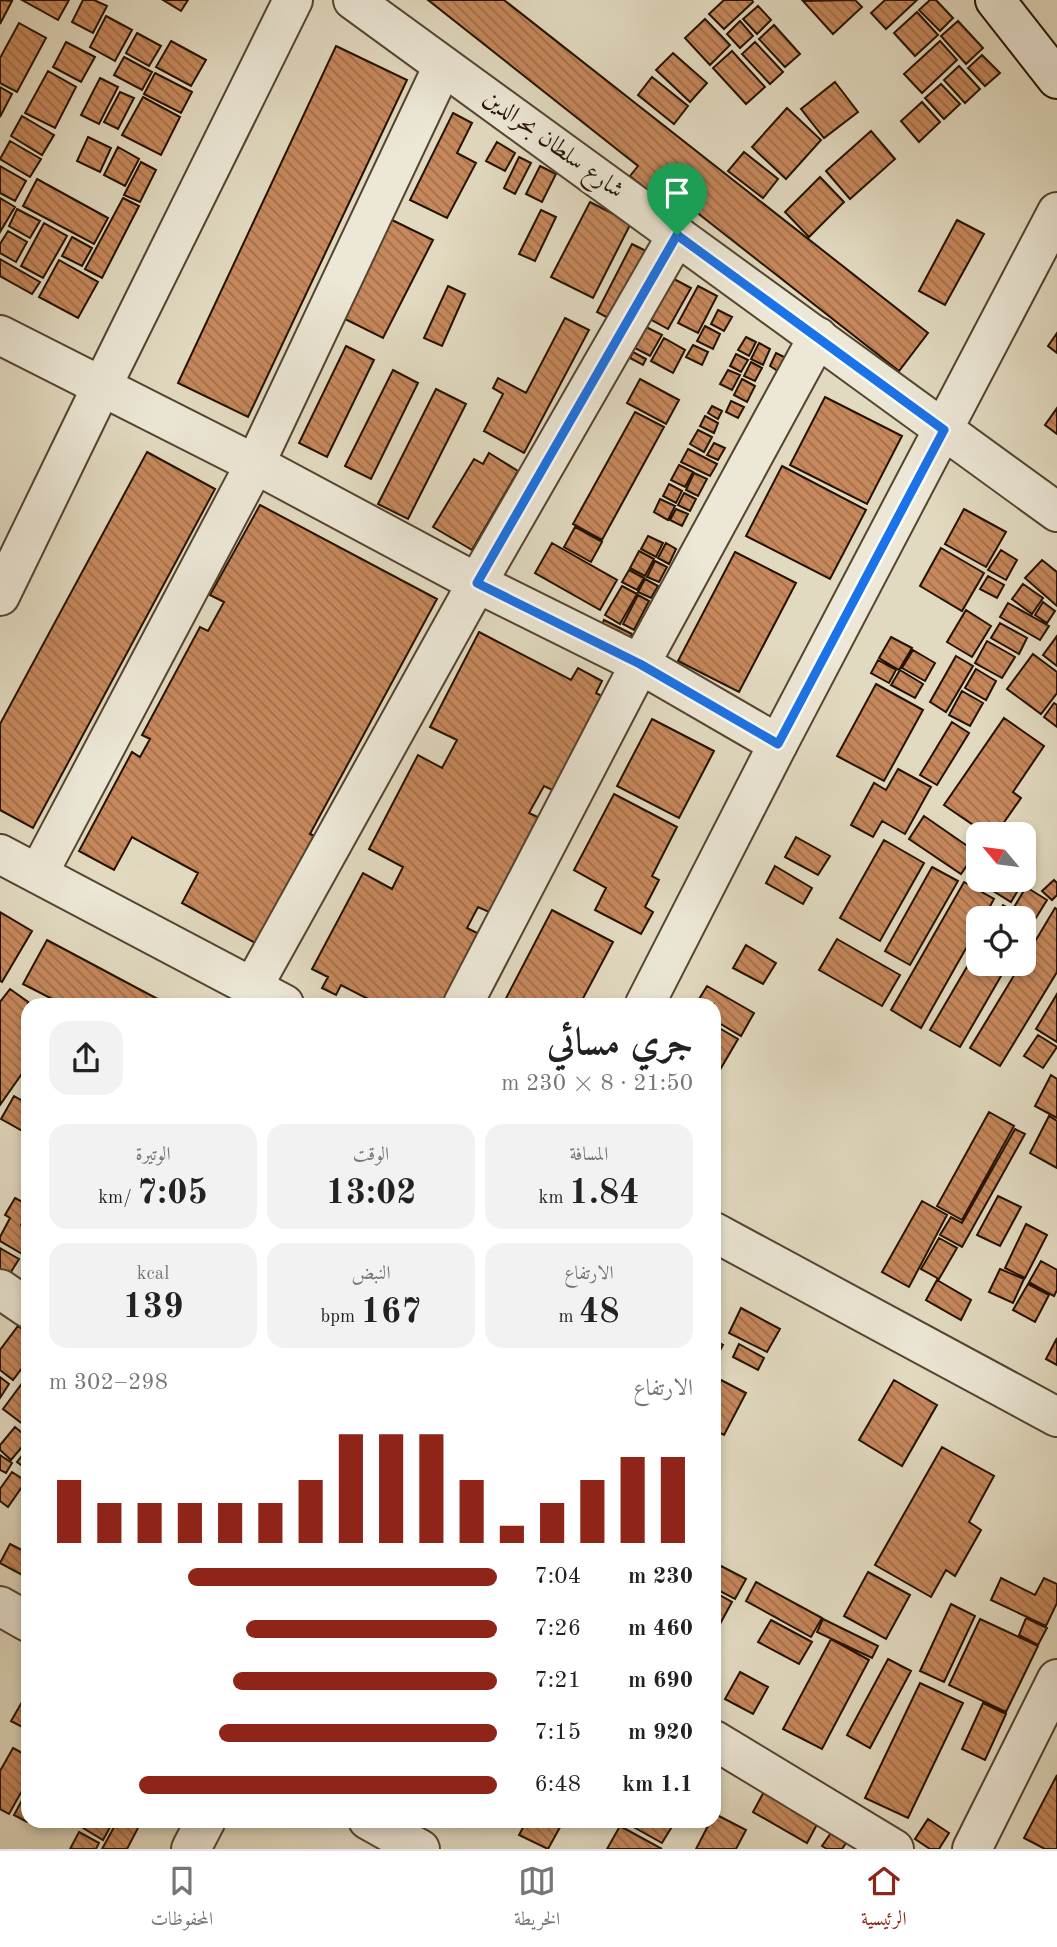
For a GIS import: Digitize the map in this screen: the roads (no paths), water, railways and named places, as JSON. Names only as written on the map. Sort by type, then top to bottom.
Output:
[{"type":"street","points":[[0,596],[293,0]]},
{"type":"street","name":"شارع سلطان بحرالدين","points":[[353,0],[1057,512]]},
{"type":"street","points":[[995,0],[1057,79]]},
{"type":"street","points":[[38,874],[255,464],[443,65]]},
{"type":"street","points":[[648,998],[1057,212]]},
{"type":"street","points":[[0,854],[268,996],[477,583],[677,235]]},
{"type":"street","points":[[0,335],[255,464],[477,583],[640,664],[778,744]]},
{"type":"street","points":[[466,998],[640,664],[818,337]]},
{"type":"street","points":[[721,1236],[1057,1418]]},
{"type":"street","points":[[0,1289],[21,1303]]},
{"type":"street","points":[[0,1606],[21,1618]]},
{"type":"street","points":[[971,1849],[1057,1679]]},
{"type":"street","points":[[721,1745],[894,1849]]},
{"type":"street","points":[[191,1849],[201,1828]]},
{"type":"street","points":[[382,1828],[420,1849]]}]
